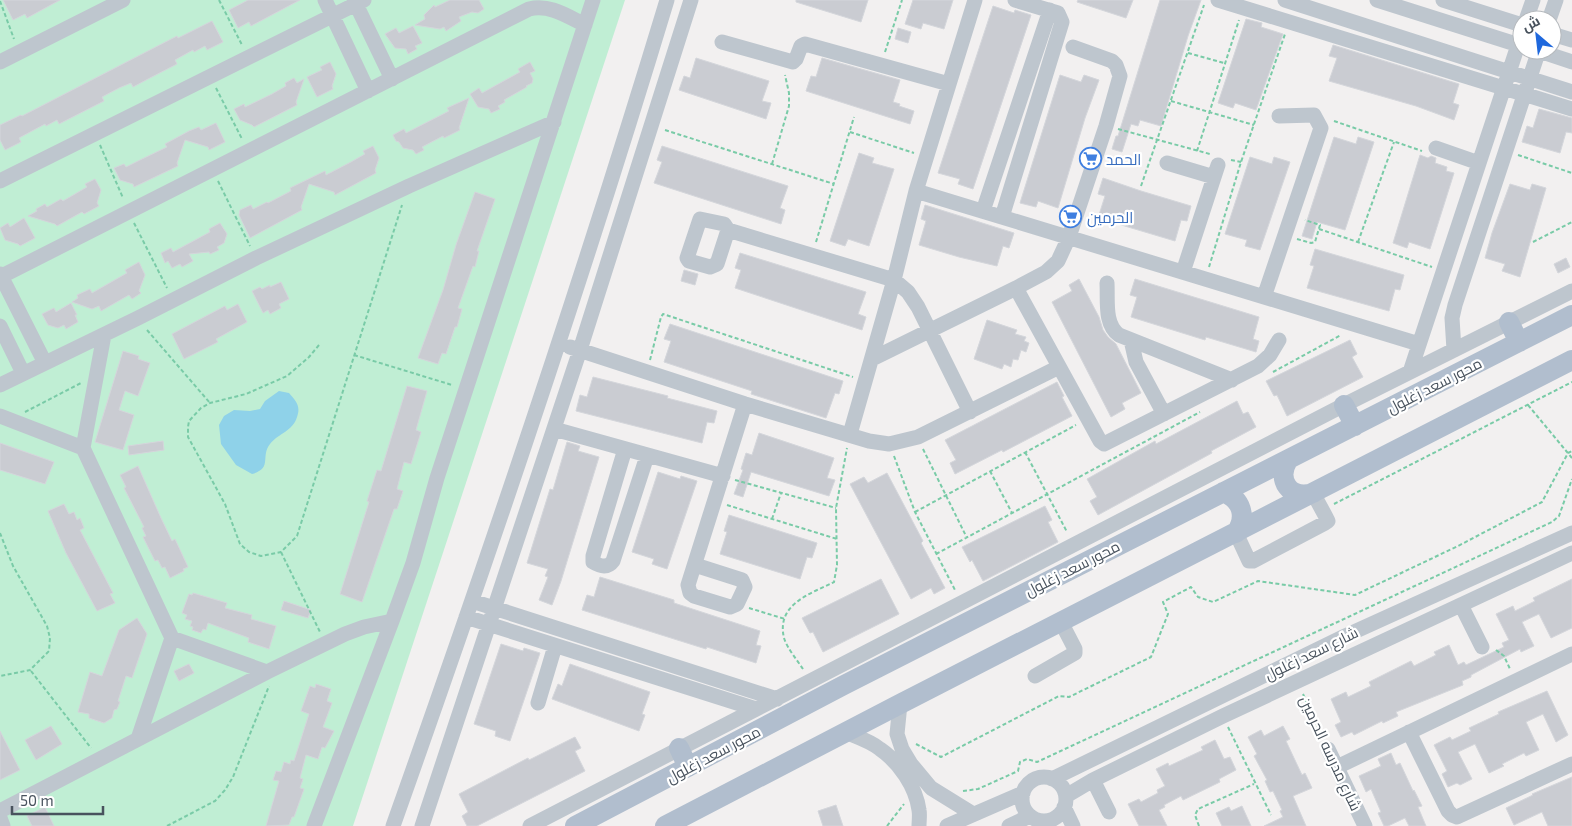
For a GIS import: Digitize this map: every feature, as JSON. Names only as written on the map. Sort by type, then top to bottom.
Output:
[{"type":"main road","name":"محور سعد زغلول","points":[[575,826],[688,768],[840,677],[1288,460],[1572,315]]},
{"type":"main road","points":[[1509,322],[1519,342]]},
{"type":"main road","points":[[665,826],[845,732],[1236,534],[1318,501],[1572,360]]},
{"type":"main road","points":[[1344,406],[1355,426]]},
{"type":"main road","points":[[1288,460],[1283,470],[1284,482],[1287,487],[1292,491],[1318,501]]},
{"type":"main road","points":[[1223,492],[1237,500],[1242,510],[1242,523],[1236,534]]},
{"type":"main road","points":[[679,748],[688,768]]},
{"type":"street","points":[[0,62],[123,0]]},
{"type":"street","points":[[325,0],[368,91]]},
{"type":"street","points":[[314,826],[413,563],[437,478],[593,0]]},
{"type":"street","points":[[393,826],[559,344],[637,99],[666,0]]},
{"type":"street","points":[[422,826],[580,350],[691,0]]},
{"type":"street","points":[[850,434],[894,280],[916,191],[975,0]]},
{"type":"street","points":[[1002,217],[1062,22],[1058,13],[1015,0]]},
{"type":"street","points":[[1218,0],[1572,110]]},
{"type":"street","points":[[1285,0],[1572,92]]},
{"type":"street","points":[[1377,0],[1512,38]]},
{"type":"street","points":[[1443,0],[1512,22]]},
{"type":"street","points":[[0,182],[332,16],[358,1],[392,79]]},
{"type":"street","points":[[45,363],[0,276],[529,8],[544,7],[551,9],[585,26]]},
{"type":"street","points":[[983,211],[1050,10]]},
{"type":"street","points":[[722,42],[793,62],[801,46],[806,44],[949,84]]},
{"type":"street","points":[[872,359],[1046,272],[1061,256],[1106,126],[1120,76],[1116,65],[1105,58],[1073,48]]},
{"type":"street","points":[[1410,372],[1514,60]]},
{"type":"street","points":[[1454,350],[1452,318],[1455,305],[1535,60]]},
{"type":"street","points":[[1264,297],[1321,128],[1314,115],[1279,116]]},
{"type":"street","points":[[0,385],[256,258],[409,186],[554,122]]},
{"type":"street","points":[[1429,149],[1479,163]]},
{"type":"street","points":[[1168,163],[1218,164],[1183,272]]},
{"type":"street","points":[[916,191],[1419,344]]},
{"type":"street","points":[[728,230],[894,280],[914,300],[970,412]]},
{"type":"street","points":[[1107,283],[1110,323],[1115,332],[1232,380]]},
{"type":"street","points":[[1016,288],[1100,441],[1106,444],[1258,366],[1275,348],[1279,340]]},
{"type":"street","points":[[530,826],[811,681],[840,677],[962,604],[1410,372],[1572,291]]},
{"type":"street","points":[[0,326],[23,373]]},
{"type":"street","points":[[104,335],[83,448],[172,638],[138,739]]},
{"type":"street","points":[[1131,340],[1136,362],[1164,414]]},
{"type":"street","points":[[559,344],[745,404],[869,441],[889,444],[918,438],[1059,367]]},
{"type":"street","points":[[695,565],[742,580],[745,587],[740,602],[730,607],[690,593],[688,585],[745,404]]},
{"type":"street","points":[[5,418],[83,448]]},
{"type":"street","points":[[554,429],[723,476]]},
{"type":"street","points":[[625,449],[592,559],[596,564],[605,567],[613,561],[647,456]]},
{"type":"street","points":[[1236,534],[1250,561],[1254,561],[1328,521],[1318,501]]},
{"type":"street","points":[[606,510],[627,517]]},
{"type":"street","name":"شارع سعد زغلول","points":[[1052,779],[1345,636],[1572,533]]},
{"type":"street","name":"شارع سعد زغلول","points":[[1065,802],[1093,780],[1222,716],[1572,553]]},
{"type":"street","points":[[472,601],[777,699]]},
{"type":"street","points":[[1461,605],[1482,648]]},
{"type":"street","points":[[466,617],[756,709]]},
{"type":"street","points":[[0,811],[326,643],[364,627],[392,621]]},
{"type":"street","points":[[1035,676],[1075,653],[1075,649],[1061,622]]},
{"type":"street","points":[[172,638],[272,670]]},
{"type":"street","points":[[538,703],[555,646]]},
{"type":"street","points":[[1337,767],[1572,654]]},
{"type":"street","points":[[900,704],[897,734],[902,749],[911,764],[931,788],[973,814]]},
{"type":"street","points":[[845,732],[869,741],[882,749],[904,774],[914,792],[919,810],[919,826]]},
{"type":"street","points":[[1409,732],[1455,821],[1457,817],[1572,764]]},
{"type":"street","name":"شارع مدرسه الحرمين","points":[[1328,748],[1365,826]]},
{"type":"street","points":[[1036,821],[1023,806],[1023,793],[1025,787],[1034,779],[1046,777],[1061,786],[1073,826]]},
{"type":"street","points":[[1093,780],[1109,812]]},
{"type":"street","points":[[947,826],[1023,793]]},
{"type":"street","points":[[1009,826],[1053,819],[1060,814],[1065,802]]},
{"type":"street","points":[[0,818],[3,826]]},
{"type":"path","points":[[219,0],[248,58]]},
{"type":"path","points":[[881,65],[902,0]]},
{"type":"path","points":[[1142,186],[1206,0]]},
{"type":"path","points":[[0,2],[19,53]]},
{"type":"path","points":[[1197,151],[1242,8]]},
{"type":"path","points":[[1205,279],[1241,162],[1289,23]]},
{"type":"path","points":[[1188,53],[1225,63]]},
{"type":"path","points":[[772,164],[789,106],[785,76],[778,59]]},
{"type":"path","points":[[211,76],[248,152]]},
{"type":"path","points":[[1171,101],[1254,125]]},
{"type":"path","points":[[1314,115],[1394,142],[1429,149]]},
{"type":"path","points":[[812,255],[854,117]]},
{"type":"path","points":[[651,126],[834,184]]},
{"type":"path","points":[[1106,126],[1197,151],[1218,164],[1241,162]]},
{"type":"path","points":[[850,132],[926,157]]},
{"type":"path","points":[[1358,242],[1394,142]]},
{"type":"path","points":[[1506,151],[1572,173]]},
{"type":"path","points":[[212,170],[256,258]]},
{"type":"path","points":[[319,345],[309,357],[287,376],[246,394],[210,403],[201,408],[189,421],[188,437],[225,504],[240,544],[249,552],[261,556],[281,552],[297,536],[409,186]]},
{"type":"path","points":[[1284,235],[1313,244],[1320,229],[1319,224],[1291,215]]},
{"type":"path","points":[[1533,242],[1572,222]]},
{"type":"path","points":[[1320,229],[1443,271]]},
{"type":"path","points":[[647,372],[663,314],[866,381]]},
{"type":"path","points":[[138,318],[210,403]]},
{"type":"path","points":[[1272,373],[1359,326]]},
{"type":"path","points":[[354,355],[467,389]]},
{"type":"path","points":[[5,418],[96,376]]},
{"type":"path","points":[[1318,501],[1528,405],[1572,382]]},
{"type":"path","points":[[1528,405],[1572,458]]},
{"type":"path","points":[[936,554],[1202,411]]},
{"type":"path","points":[[915,512],[1088,418]]},
{"type":"path","points":[[811,681],[784,640],[783,627],[793,604],[834,582],[837,574],[836,508],[850,434]]},
{"type":"path","points":[[918,438],[968,538]]},
{"type":"path","points":[[889,444],[915,512],[962,604]]},
{"type":"path","points":[[897,734],[941,757],[1059,696],[1069,697],[1151,657],[1168,614],[1163,602],[1191,587],[1198,597],[1213,602],[1258,582],[1354,595],[1458,546],[1542,502],[1568,453],[1572,451]]},
{"type":"path","points":[[1025,452],[1074,546]]},
{"type":"path","points":[[990,471],[1013,514]]},
{"type":"path","points":[[723,476],[836,508]]},
{"type":"path","points":[[957,791],[978,789],[1018,771],[1020,762],[1027,760],[1037,762],[1046,758],[1552,522],[1559,516],[1572,479]]},
{"type":"path","points":[[772,520],[781,493]]},
{"type":"path","points":[[715,501],[837,539]]},
{"type":"path","points":[[0,532],[13,566],[47,626],[50,638],[49,651],[30,670],[0,676]]},
{"type":"path","points":[[281,552],[326,643]]},
{"type":"path","points":[[737,604],[785,619]]},
{"type":"path","points":[[1482,648],[1490,648],[1504,656],[1516,680]]},
{"type":"path","points":[[30,670],[100,760]]},
{"type":"path","points":[[167,826],[215,801],[225,790],[233,777],[272,670]]},
{"type":"path","name":"شارع مدرسه الحرمين","points":[[1296,681],[1328,748]]},
{"type":"path","points":[[1222,716],[1271,815]]},
{"type":"path","points":[[1199,826],[1195,815],[1198,809],[1255,783]]},
{"type":"path","points":[[887,826],[914,792]]},
{"type":"green space","points":[[0,0],[625,0],[353,826],[0,826]]},
{"type":"water","points":[[279,391],[289,393],[296,401],[298,407],[297,417],[289,429],[270,444],[262,469],[252,474],[236,465],[221,444],[219,425],[224,416],[234,410],[250,411],[260,409],[265,401]]},
{"type":"building","points":[[3,0],[60,0],[27,18],[25,14],[13,20]]},
{"type":"building","points":[[248,0],[300,0],[251,26],[249,22],[238,28],[229,10]]},
{"type":"building","points":[[450,0],[479,0],[484,9],[478,13],[472,12],[459,17],[461,21],[446,31],[444,27],[440,29],[415,25],[425,19],[424,15],[434,5],[435,7]]},
{"type":"building","points":[[796,0],[868,0],[861,22],[796,2]]},
{"type":"building","points":[[913,0],[953,0],[944,29],[923,23],[921,29],[905,24]]},
{"type":"building","points":[[1078,0],[1133,0],[1126,18],[1077,2]]},
{"type":"building","points":[[1160,0],[1201,0],[1161,126],[1140,120],[1138,126],[1131,124],[1122,152],[1112,149],[1116,136],[1118,136]]},
{"type":"building","points":[[993,6],[1014,13],[1015,10],[1031,15],[973,189],[958,184],[960,179],[938,173]]},
{"type":"building","points":[[1246,19],[1262,23],[1261,27],[1283,34],[1256,110],[1235,103],[1233,108],[1218,103]]},
{"type":"building","points":[[212,21],[223,42],[207,50],[205,46],[194,52],[193,50],[175,60],[177,64],[133,87],[131,83],[119,88],[102,97],[104,101],[59,124],[57,120],[46,126],[45,124],[19,138],[21,142],[5,150],[0,140],[0,125],[22,116],[177,36],[178,38]]},
{"type":"building","points":[[413,26],[422,43],[415,46],[417,49],[408,54],[406,49],[395,48],[385,34],[396,28],[399,33]]},
{"type":"building","points":[[898,28],[911,32],[908,43],[895,39]]},
{"type":"building","points":[[1333,45],[1459,84],[1453,103],[1459,105],[1454,120],[1416,106],[1329,81],[1337,58],[1329,56]]},
{"type":"building","points":[[696,58],[769,81],[762,101],[771,103],[766,119],[679,90],[684,76],[690,78]]},
{"type":"building","points":[[822,58],[900,80],[893,102],[914,111],[910,124],[806,91],[811,76],[816,77]]},
{"type":"building","points":[[330,62],[336,74],[332,86],[333,89],[317,97],[307,77],[322,70],[320,67]]},
{"type":"building","points":[[530,62],[535,71],[530,73],[533,79],[532,83],[504,100],[505,102],[498,106],[500,109],[491,113],[489,109],[478,107],[470,94],[479,88],[482,93],[520,72],[518,69]]},
{"type":"building","points":[[1060,75],[1081,82],[1084,75],[1099,80],[1085,118],[1058,208],[1038,201],[1036,207],[1020,203]]},
{"type":"building","points":[[294,78],[297,83],[304,79],[296,102],[297,105],[254,127],[240,120],[234,109],[244,104],[245,107],[272,94],[286,86],[285,83]]},
{"type":"building","points":[[469,98],[459,128],[460,130],[422,147],[424,150],[416,154],[413,150],[403,148],[396,141],[393,135],[404,129],[406,133],[449,111],[447,108]]},
{"type":"building","points":[[1539,109],[1572,118],[1572,133],[1566,132],[1560,153],[1522,142],[1527,126],[1533,128]]},
{"type":"building","points":[[216,123],[225,142],[209,150],[208,147],[185,140],[177,163],[178,166],[134,187],[133,184],[120,180],[114,168],[124,164],[126,167],[167,147],[165,144],[189,131],[199,127],[201,130]]},
{"type":"building","points":[[1334,137],[1356,144],[1358,137],[1374,142],[1345,230],[1317,222],[1312,239],[1302,236]]},
{"type":"building","points":[[373,146],[379,158],[375,170],[376,173],[335,195],[334,192],[309,184],[301,207],[302,210],[250,238],[239,215],[240,210],[251,205],[253,209],[268,203],[291,191],[290,188],[325,171],[326,175],[351,162],[365,154],[363,151]]},
{"type":"building","points":[[662,146],[788,186],[780,208],[785,210],[781,224],[654,183],[662,162],[657,160]]},
{"type":"building","points":[[859,153],[874,158],[872,163],[894,169],[869,246],[848,239],[845,246],[830,241]]},
{"type":"building","points":[[1420,155],[1436,158],[1435,163],[1447,167],[1446,171],[1454,173],[1430,249],[1409,242],[1407,248],[1393,243]]},
{"type":"building","points":[[1250,157],[1272,164],[1274,157],[1290,162],[1260,250],[1245,246],[1247,240],[1225,234]]},
{"type":"building","points":[[1103,178],[1191,206],[1187,221],[1181,220],[1175,241],[1098,218],[1105,196],[1098,194]]},
{"type":"building","points":[[95,179],[101,190],[97,203],[99,206],[84,214],[82,212],[57,226],[28,216],[45,204],[47,207],[61,199],[63,201],[87,187],[85,184]]},
{"type":"building","points":[[1510,184],[1530,190],[1532,184],[1546,188],[1520,277],[1502,271],[1505,264],[1485,258]]},
{"type":"building","points":[[475,192],[495,199],[477,251],[479,251],[475,267],[473,266],[458,308],[462,309],[457,327],[455,327],[446,354],[442,353],[438,364],[418,358],[443,290],[456,245]]},
{"type":"building","points":[[925,205],[1014,233],[1009,248],[1003,246],[997,266],[919,245],[926,221],[921,219]]},
{"type":"building","points":[[24,218],[35,238],[20,246],[5,240],[0,228],[8,223],[10,227]]},
{"type":"building","points":[[220,223],[227,234],[224,243],[217,247],[219,250],[210,254],[209,252],[189,254],[193,261],[182,267],[180,264],[172,268],[168,261],[165,263],[161,253],[171,248],[173,252],[210,232],[209,229]]},
{"type":"building","points":[[1315,249],[1404,275],[1400,290],[1395,289],[1389,311],[1307,288],[1314,266],[1310,265]]},
{"type":"building","points":[[740,253],[866,292],[858,314],[866,317],[862,330],[735,288],[741,270],[735,268]]},
{"type":"building","points":[[1566,258],[1570,267],[1558,273],[1554,264]]},
{"type":"building","points":[[139,262],[145,275],[139,291],[141,293],[132,299],[129,295],[101,311],[99,306],[92,309],[72,302],[78,298],[77,295],[90,289],[92,293],[127,273],[125,270]]},
{"type":"building","points":[[684,270],[698,274],[695,285],[681,281]]},
{"type":"building","points":[[1079,279],[1099,317],[1103,330],[1116,344],[1141,393],[1122,403],[1125,409],[1111,417],[1052,302],[1072,291],[1069,285]]},
{"type":"building","points":[[1135,279],[1259,317],[1253,339],[1259,341],[1256,352],[1206,337],[1205,340],[1131,317],[1137,297],[1130,295]]},
{"type":"building","points":[[281,282],[289,299],[279,304],[281,308],[270,314],[268,310],[263,313],[252,291],[260,287],[262,289],[270,285],[270,287]]},
{"type":"building","points":[[71,303],[78,322],[66,329],[64,325],[58,328],[48,325],[42,314],[54,308],[56,312]]},
{"type":"building","points":[[238,304],[247,322],[216,339],[218,342],[184,359],[172,334],[225,306],[227,310]]},
{"type":"building","points":[[987,320],[1017,330],[1015,334],[1026,337],[1024,341],[1029,343],[1026,352],[1021,350],[1018,360],[1013,359],[1011,367],[1004,364],[1002,369],[974,359]]},
{"type":"building","points":[[670,324],[843,381],[839,394],[835,393],[826,418],[751,394],[752,391],[664,362],[671,341],[664,339]]},
{"type":"building","points":[[1350,340],[1357,354],[1352,357],[1363,377],[1287,416],[1277,395],[1274,396],[1266,381]]},
{"type":"building","points":[[123,351],[139,356],[138,359],[150,363],[138,396],[125,391],[119,410],[134,415],[123,450],[95,442]]},
{"type":"building","points":[[593,377],[668,396],[667,398],[717,411],[714,423],[707,422],[702,443],[576,411],[580,395],[587,397]]},
{"type":"building","points":[[1057,382],[1072,416],[1003,452],[1002,450],[955,474],[950,463],[956,460],[945,440]]},
{"type":"building","points":[[407,386],[427,391],[416,430],[421,432],[411,464],[404,462],[397,489],[403,491],[397,509],[394,509],[362,602],[340,594],[369,502],[367,501],[377,470],[381,471]]},
{"type":"building","points":[[1237,401],[1243,414],[1248,412],[1256,427],[1098,515],[1090,501],[1097,497],[1087,479],[1155,441],[1156,444]]},
{"type":"building","points":[[759,433],[834,458],[827,478],[835,480],[829,496],[751,472],[743,497],[734,494],[743,470],[741,469],[746,453],[752,455]]},
{"type":"building","points":[[163,441],[164,450],[129,455],[128,446]]},
{"type":"building","points":[[567,442],[580,446],[578,451],[599,457],[552,605],[539,600],[548,577],[545,576],[548,569],[527,563],[550,489],[553,490]]},
{"type":"building","points":[[0,443],[54,462],[45,484],[0,470]]},
{"type":"building","points":[[138,466],[172,541],[175,539],[188,567],[170,578],[165,567],[162,568],[158,560],[155,561],[143,537],[146,536],[142,528],[144,527],[124,488],[126,487],[120,475]]},
{"type":"building","points":[[658,472],[680,479],[681,476],[697,481],[667,569],[652,564],[654,559],[632,552]]},
{"type":"building","points":[[887,473],[923,541],[921,543],[945,588],[934,594],[931,588],[911,599],[850,484],[864,477],[868,483]]},
{"type":"building","points":[[64,504],[69,514],[74,512],[77,520],[80,518],[84,528],[80,530],[113,593],[110,594],[115,603],[97,611],[66,553],[48,511]]},
{"type":"building","points":[[1045,506],[1052,520],[1048,522],[1058,542],[983,581],[972,560],[970,562],[962,547]]},
{"type":"building","points":[[729,515],[817,543],[812,558],[807,557],[800,579],[720,554],[727,532],[724,531]]},
{"type":"building","points":[[600,577],[674,600],[674,603],[760,631],[756,645],[761,646],[756,663],[582,610],[587,595],[594,597]]},
{"type":"building","points":[[881,579],[899,614],[823,652],[813,632],[810,633],[802,618]]},
{"type":"building","points":[[1572,579],[1572,628],[1551,638],[1539,614],[1522,622],[1534,646],[1521,652],[1520,649],[1471,675],[1471,677],[1462,681],[1463,685],[1396,712],[1398,716],[1383,723],[1382,721],[1354,735],[1352,732],[1341,737],[1335,725],[1341,722],[1331,699],[1346,692],[1348,697],[1371,686],[1369,682],[1411,661],[1414,666],[1436,655],[1434,652],[1449,645],[1458,665],[1464,662],[1466,665],[1504,647],[1502,643],[1509,640],[1496,614],[1513,606],[1515,611],[1535,601],[1533,598]]},
{"type":"building","points":[[193,593],[227,603],[225,608],[252,615],[251,619],[276,626],[269,649],[248,642],[249,638],[208,623],[206,630],[203,629],[201,633],[192,630],[193,627],[190,626],[192,621],[185,619],[187,615],[182,613],[189,594],[192,595]]},
{"type":"building","points":[[284,601],[311,610],[308,618],[281,610]]},
{"type":"building","points":[[137,618],[147,634],[132,678],[126,676],[118,701],[120,702],[117,709],[114,710],[112,718],[104,723],[89,718],[89,714],[78,712],[90,672],[102,676],[119,630]]},
{"type":"building","points":[[501,644],[523,651],[524,648],[540,653],[510,741],[495,736],[496,731],[474,724]]},
{"type":"building","points":[[189,664],[194,673],[179,681],[174,671]]},
{"type":"building","points":[[570,664],[650,692],[642,714],[645,715],[639,731],[552,699],[558,684],[562,686]]},
{"type":"building","points":[[316,684],[331,689],[327,701],[332,703],[323,727],[334,731],[325,748],[322,747],[318,759],[306,755],[300,778],[303,779],[300,788],[304,789],[294,817],[292,817],[289,825],[266,826],[279,781],[273,780],[276,771],[281,772],[284,762],[290,764],[291,760],[294,761],[309,714],[301,711],[310,686],[315,688]]},
{"type":"building","points":[[1547,691],[1568,735],[1556,742],[1543,714],[1526,722],[1539,750],[1526,756],[1524,753],[1489,773],[1475,744],[1458,752],[1472,779],[1460,785],[1457,783],[1448,787],[1442,774],[1447,771],[1434,745],[1450,737],[1452,740],[1471,731],[1469,728],[1499,714],[1498,712]]},
{"type":"building","points":[[51,726],[62,744],[36,760],[25,740]]},
{"type":"building","points":[[1283,726],[1290,739],[1286,741],[1302,775],[1305,773],[1312,788],[1293,796],[1306,826],[1264,826],[1283,817],[1280,811],[1282,810],[1273,791],[1270,792],[1265,781],[1267,780],[1254,756],[1257,754],[1248,737],[1261,730],[1264,736]]},
{"type":"building","points":[[0,731],[20,770],[0,780]]},
{"type":"building","points":[[575,737],[581,748],[575,751],[585,771],[477,826],[467,826],[462,816],[468,812],[459,794],[528,758],[529,760]]},
{"type":"building","points":[[1215,740],[1224,759],[1230,757],[1236,770],[1219,779],[1220,782],[1183,800],[1181,796],[1164,805],[1165,807],[1159,810],[1167,826],[1139,826],[1128,804],[1139,799],[1141,802],[1158,793],[1157,790],[1165,786],[1156,769],[1168,763],[1169,766],[1203,750],[1201,747]]},
{"type":"building","points":[[1391,753],[1396,765],[1400,763],[1422,806],[1418,807],[1426,826],[1409,826],[1405,818],[1384,826],[1378,813],[1381,812],[1371,789],[1366,792],[1359,776],[1381,766],[1378,759]]},
{"type":"building","points":[[1572,777],[1572,826],[1548,826],[1542,812],[1514,825],[1506,808],[1532,794]]},
{"type":"building","points":[[836,805],[843,826],[823,826],[818,811]]},
{"type":"building","points":[[1242,806],[1251,826],[1222,826],[1216,813],[1229,807],[1231,811]]},
{"type":"building","points":[[45,807],[54,826],[32,826],[27,816]]},
{"type":"place","name":"الحمد","points":[[1090,159]]},
{"type":"place","name":"الحرمين","points":[[1071,217]]}]
